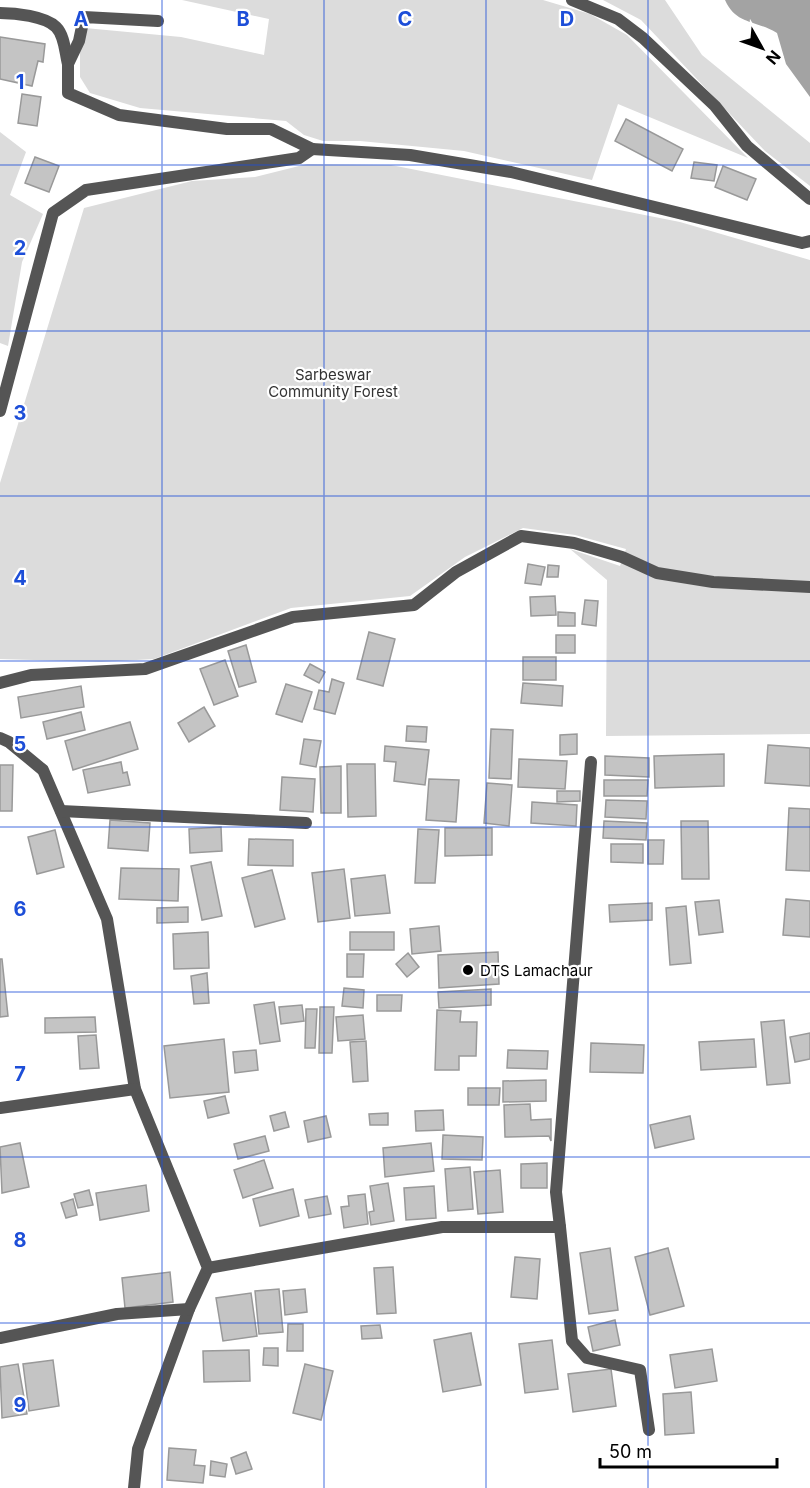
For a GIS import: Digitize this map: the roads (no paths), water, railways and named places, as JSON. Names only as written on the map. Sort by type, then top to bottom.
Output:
[{"type":"street","points":[[572,0],[618,19],[643,38],[715,106],[747,146],[810,199]]},
{"type":"street","points":[[0,13],[45,20],[57,27],[63,39],[68,64],[68,93],[119,115],[227,129],[271,129],[291,136],[312,149],[410,154],[511,172],[802,243],[810,241]]},
{"type":"street","points":[[68,64],[80,41],[84,17],[158,21]]},
{"type":"street","points":[[0,411],[54,213],[86,190],[299,158],[312,149]]},
{"type":"street","points":[[0,683],[31,675],[145,669],[293,616],[414,605],[456,572],[521,536],[574,543],[622,557],[657,573],[713,582],[810,587]]},
{"type":"street","points":[[0,738],[9,742],[43,770],[107,919],[135,1089],[208,1268],[189,1309],[138,1449],[134,1488]]},
{"type":"street","points":[[591,762],[556,1192],[572,1341],[587,1358],[640,1370],[649,1430]]},
{"type":"street","points":[[61,811],[306,823]]},
{"type":"street","points":[[0,1107],[135,1089]]},
{"type":"street","points":[[208,1268],[442,1227],[560,1227]]},
{"type":"street","points":[[0,1338],[117,1314],[189,1309]]},
{"type":"place","name":"DTS Lamachaur","points":[[468,970]]},
{"type":"park label","name":"Sarbeswar Community Forest","points":[[333,382]]}]
